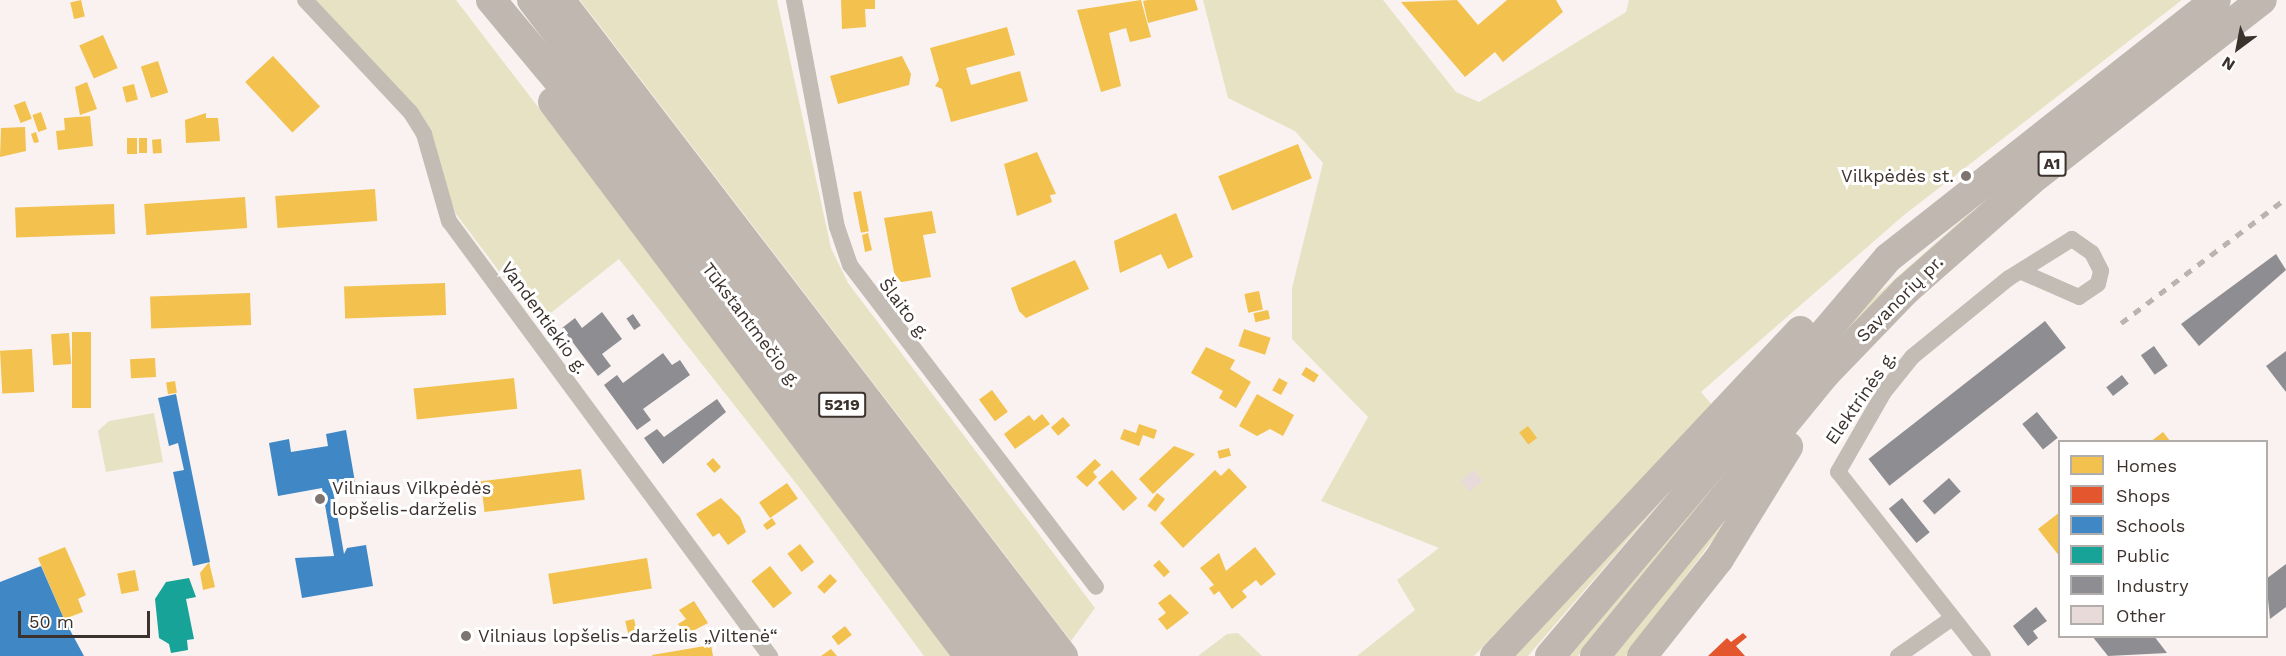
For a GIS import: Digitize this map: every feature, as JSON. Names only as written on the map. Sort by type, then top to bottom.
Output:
[{"type":"highway","name":"Tūkstantmečio g.","points":[[491,0],[641,161],[1032,656]]},
{"type":"highway","points":[[491,0],[570,127],[969,656]]},
{"type":"highway","name":"Tūkstantmečio g.","points":[[532,0],[641,161],[1002,656]]},
{"type":"highway","points":[[560,0],[1063,656]]},
{"type":"highway","name":"Savanorių pr.","points":[[1550,656],[1888,258],[2216,0]]},
{"type":"highway","name":"Savanorių pr.","points":[[1595,656],[1855,344],[1965,235],[2262,0]]},
{"type":"highway","points":[[1495,656],[1765,363],[1888,258]]},
{"type":"highway","points":[[1642,656],[1719,558],[1855,344]]},
{"type":"street","name":"Vandentiekio g.","points":[[306,0],[411,113],[424,134],[449,221],[770,656]]},
{"type":"street","name":"Šlaito g.","points":[[794,0],[837,227],[850,265],[1096,587]]},
{"type":"street","name":"Elektrinės g.","points":[[1983,656],[1838,472],[1884,392],[1911,357],[2022,272]]},
{"type":"street","points":[[1898,656],[1951,618]]},
{"type":"shaded area","points":[[316,0],[456,0],[959,656],[924,656],[802,491],[619,259],[538,323],[456,214],[421,120]]},
{"type":"shaded area","points":[[580,0],[777,0],[831,248],[848,283],[1095,608],[1071,641]]},
{"type":"shaded area","points":[[1203,0],[1383,0],[1456,92],[1479,102],[1626,12],[1629,0],[2182,0],[1904,215],[1701,392],[1713,406],[1474,656],[1357,656],[1415,610],[1397,580],[1439,548],[1321,501],[1368,417],[1292,339],[1292,288],[1323,163],[1295,131],[1228,98]]},
{"type":"shaded area","points":[[1974,209],[1600,634],[1578,656],[1563,656],[1851,318]]},
{"type":"shaded area","points":[[154,413],[163,462],[106,472],[98,431],[109,421]]},
{"type":"shaded area","points":[[1762,474],[1626,656],[1611,656]]},
{"type":"shaded area","points":[[1682,477],[1528,656],[1511,656]]},
{"type":"shaded area","points":[[1238,633],[1262,656],[1198,656],[1227,634]]},
{"type":"building: Homes","points":[[81,0],[85,17],[74,19],[70,2]]},
{"type":"building: Homes","points":[[841,0],[875,0],[875,9],[865,9],[866,27],[842,29]]},
{"type":"building: Homes","points":[[1141,0],[1151,37],[1130,42],[1126,28],[1109,33],[1121,86],[1101,92],[1077,10]]},
{"type":"building: Homes","points":[[1195,0],[1198,10],[1148,23],[1143,1]]},
{"type":"building: Homes","points":[[1457,0],[1478,25],[1507,0],[1556,0],[1563,12],[1503,62],[1495,52],[1465,77],[1401,2]]},
{"type":"building: Homes","points":[[1007,27],[1015,55],[966,68],[971,85],[1020,71],[1028,101],[951,122],[942,89],[935,86],[939,80],[930,48]]},
{"type":"building: Homes","points":[[103,35],[118,68],[94,78],[79,46]]},
{"type":"building: Homes","points":[[273,56],[320,106],[292,132],[245,82]]},
{"type":"building: Homes","points":[[902,56],[911,74],[909,85],[838,104],[830,76]]},
{"type":"building: Homes","points":[[158,61],[168,92],[151,98],[141,67]]},
{"type":"building: Homes","points":[[87,82],[97,109],[80,115],[75,87]]},
{"type":"building: Homes","points":[[134,84],[138,100],[126,102],[122,87]]},
{"type":"building: Homes","points":[[25,101],[32,119],[21,123],[14,105]]},
{"type":"building: Homes","points":[[41,112],[47,129],[38,132],[32,115]]},
{"type":"building: Homes","points":[[206,113],[206,118],[218,118],[220,141],[186,143],[185,120]]},
{"type":"building: Homes","points":[[90,116],[93,146],[58,150],[56,131],[65,130],[64,118]]},
{"type":"building: Homes","points":[[25,127],[26,151],[0,157],[1,128]]},
{"type":"building: Homes","points":[[36,132],[39,142],[34,143],[31,134]]},
{"type":"building: Homes","points":[[127,138],[137,138],[137,154],[127,154]]},
{"type":"building: Homes","points":[[139,138],[147,138],[147,153],[139,153]]},
{"type":"building: Homes","points":[[161,139],[162,153],[153,154],[152,140]]},
{"type":"building: Homes","points":[[1298,144],[1312,178],[1232,211],[1218,176]]},
{"type":"building: Homes","points":[[1037,152],[1056,194],[1050,195],[1052,202],[1017,216],[1004,164]]},
{"type":"building: Homes","points":[[375,189],[377,221],[277,228],[275,196]]},
{"type":"building: Homes","points":[[861,191],[869,231],[861,233],[853,193]]},
{"type":"building: Homes","points":[[245,197],[247,228],[146,235],[144,204]]},
{"type":"building: Homes","points":[[114,204],[115,234],[16,237],[15,207]]},
{"type":"building: Homes","points":[[932,211],[936,233],[923,235],[931,277],[896,283],[884,218]]},
{"type":"building: Homes","points":[[1176,213],[1193,257],[1168,269],[1161,254],[1120,273],[1114,241]]},
{"type":"building: Homes","points":[[868,233],[872,250],[865,252],[862,235]]},
{"type":"building: Homes","points":[[1075,260],[1089,289],[1026,318],[1019,311],[1011,288]]},
{"type":"building: Homes","points":[[445,283],[446,315],[345,319],[344,287]]},
{"type":"building: Homes","points":[[1259,291],[1263,310],[1248,313],[1244,294]]},
{"type":"building: Homes","points":[[250,293],[251,325],[151,328],[150,296]]},
{"type":"building: Homes","points":[[1268,310],[1270,319],[1255,322],[1253,313]]},
{"type":"building: Homes","points":[[1244,329],[1271,338],[1265,355],[1238,346]]},
{"type":"building: Homes","points":[[72,332],[91,332],[91,408],[72,408]]},
{"type":"building: Homes","points":[[69,333],[71,364],[53,365],[51,334]]},
{"type":"building: Homes","points":[[1206,347],[1235,360],[1230,369],[1251,382],[1236,408],[1219,398],[1223,391],[1191,373]]},
{"type":"building: Homes","points":[[32,349],[34,392],[2,394],[0,351]]},
{"type":"building: Homes","points":[[155,358],[156,377],[131,378],[130,359]]},
{"type":"building: Homes","points":[[1306,367],[1319,375],[1314,383],[1301,375]]},
{"type":"building: Homes","points":[[514,378],[517,409],[417,419],[414,389]]},
{"type":"building: Homes","points":[[1279,378],[1288,383],[1281,395],[1272,390]]},
{"type":"building: Homes","points":[[175,381],[177,393],[168,394],[166,382]]},
{"type":"building: Homes","points":[[992,390],[1008,412],[995,421],[979,399]]},
{"type":"building: Homes","points":[[1257,394],[1294,415],[1283,436],[1270,429],[1257,436],[1239,426]]},
{"type":"building: Homes","points":[[1042,414],[1050,424],[1015,449],[1004,434],[1029,415],[1034,421]]},
{"type":"building: Homes","points":[[1063,417],[1070,425],[1058,436],[1051,427]]},
{"type":"building: Homes","points":[[1139,424],[1157,430],[1154,439],[1143,435],[1139,446],[1120,439],[1124,429],[1136,433]]},
{"type":"building: Homes","points":[[1528,426],[1537,438],[1528,445],[1519,433]]},
{"type":"building: Homes","points":[[2163,432],[2169,440],[2153,440]]},
{"type":"building: Homes","points":[[1174,446],[1195,454],[1153,494],[1139,479]]},
{"type":"building: Homes","points":[[1229,448],[1231,456],[1219,459],[1217,451]]},
{"type":"building: Homes","points":[[713,458],[721,467],[714,473],[706,464]]},
{"type":"building: Homes","points":[[1095,459],[1101,465],[1093,472],[1097,477],[1087,487],[1076,477]]},
{"type":"building: Homes","points":[[1229,468],[1247,487],[1183,548],[1160,523],[1215,470],[1221,476]]},
{"type":"building: Homes","points":[[581,469],[585,500],[485,512],[481,481]]},
{"type":"building: Homes","points":[[1112,470],[1137,498],[1123,511],[1098,483]]},
{"type":"building: Homes","points":[[787,483],[798,499],[770,518],[759,503]]},
{"type":"building: Homes","points":[[1157,493],[1165,499],[1155,512],[1147,506]]},
{"type":"building: Homes","points":[[721,498],[740,517],[746,532],[728,545],[719,533],[713,537],[696,514]]},
{"type":"building: Homes","points":[[2058,514],[2058,554],[2038,529]]},
{"type":"building: Homes","points":[[772,518],[776,524],[767,530],[763,525]]},
{"type":"building: Homes","points":[[800,544],[814,562],[802,572],[787,554]]},
{"type":"building: Homes","points":[[65,547],[86,595],[78,599],[83,612],[64,619],[38,558]]},
{"type":"building: Homes","points":[[1255,547],[1276,574],[1261,586],[1256,580],[1242,591],[1247,597],[1232,609],[1219,591],[1214,595],[1209,588],[1214,585],[1200,568],[1219,553],[1226,571]]},
{"type":"building: Homes","points":[[647,558],[652,589],[553,604],[548,574]]},
{"type":"building: Homes","points":[[1159,560],[1170,572],[1164,577],[1153,565]]},
{"type":"building: Homes","points":[[209,562],[215,587],[203,590],[200,573]]},
{"type":"building: Homes","points":[[770,566],[792,593],[773,608],[751,581]]},
{"type":"building: Homes","points":[[135,570],[139,591],[121,594],[117,573]]},
{"type":"building: Homes","points":[[830,574],[837,581],[824,594],[817,587]]},
{"type":"building: Homes","points":[[1170,594],[1189,613],[1167,630],[1158,619],[1166,613],[1158,603]]},
{"type":"building: Homes","points":[[694,601],[708,623],[685,635],[678,624],[686,619],[679,610]]},
{"type":"building: Homes","points":[[634,619],[638,637],[629,639],[625,621]]},
{"type":"building: Homes","points":[[845,626],[852,635],[838,645],[832,636]]},
{"type":"building: Homes","points":[[711,645],[713,656],[652,656],[652,655]]},
{"type":"building: Homes","points":[[831,649],[837,656],[821,656]]},
{"type":"building: Shops","points":[[1743,633],[1747,637],[1736,646],[1745,656],[1708,656],[1727,638],[1731,642]]},
{"type":"building: Schools","points":[[176,394],[210,562],[193,566],[173,472],[184,470],[178,443],[169,446],[158,398]]},
{"type":"building: Schools","points":[[346,430],[355,482],[332,485],[344,554],[347,548],[366,545],[373,586],[302,598],[295,558],[334,556],[322,488],[278,496],[269,443],[289,439],[291,452],[328,446],[326,434]]},
{"type":"building: Schools","points":[[41,566],[64,619],[84,656],[0,656],[0,582]]},
{"type":"building: Public","points":[[189,578],[196,597],[186,599],[194,639],[187,640],[188,650],[171,653],[169,644],[159,638],[155,599],[166,582]]},
{"type":"building: Industry","points":[[2276,254],[2286,270],[2199,346],[2181,324]]},
{"type":"building: Industry","points":[[602,312],[622,339],[602,354],[611,366],[598,376],[562,328],[575,318],[582,328]]},
{"type":"building: Industry","points":[[633,314],[641,326],[634,330],[626,318]]},
{"type":"building: Industry","points":[[2045,321],[2066,348],[1889,486],[1868,459]]},
{"type":"building: Industry","points":[[2154,346],[2168,366],[2155,375],[2141,355]]},
{"type":"building: Industry","points":[[2286,351],[2286,392],[2266,366]]},
{"type":"building: Industry","points":[[663,353],[672,365],[680,360],[690,375],[643,409],[651,420],[637,430],[604,385],[617,375],[623,383]]},
{"type":"building: Industry","points":[[2122,375],[2129,384],[2113,396],[2106,387]]},
{"type":"building: Industry","points":[[717,399],[726,412],[663,464],[644,438],[657,429],[664,437]]},
{"type":"building: Industry","points":[[2037,412],[2058,438],[2043,450],[2022,424]]},
{"type":"building: Industry","points":[[1949,478],[1961,492],[1934,515],[1923,501]]},
{"type":"building: Industry","points":[[1902,498],[1930,532],[1916,543],[1889,509]]},
{"type":"building: Industry","points":[[2286,564],[2286,607],[2270,619],[2268,599],[2268,578]]},
{"type":"building: Industry","points":[[2036,607],[2047,621],[2033,631],[2038,638],[2028,646],[2013,626]]},
{"type":"building: Industry","points":[[2094,638],[2156,638],[2167,653],[2108,656]]},
{"type":"building: Other","points":[[1474,470],[1483,481],[1470,492],[1461,481]]},
{"type":"railway","points":[[2121,323],[2286,198]]},
{"type":"place","name":"Vilkpėdės st.","points":[[1966,176]]},
{"type":"place","name":"Vilniaus Vilkpėdės lopšelis-darželis","points":[[320,499]]},
{"type":"place","name":"Vilniaus lopšelis-darželis „Viltenė“","points":[[466,636]]}]
